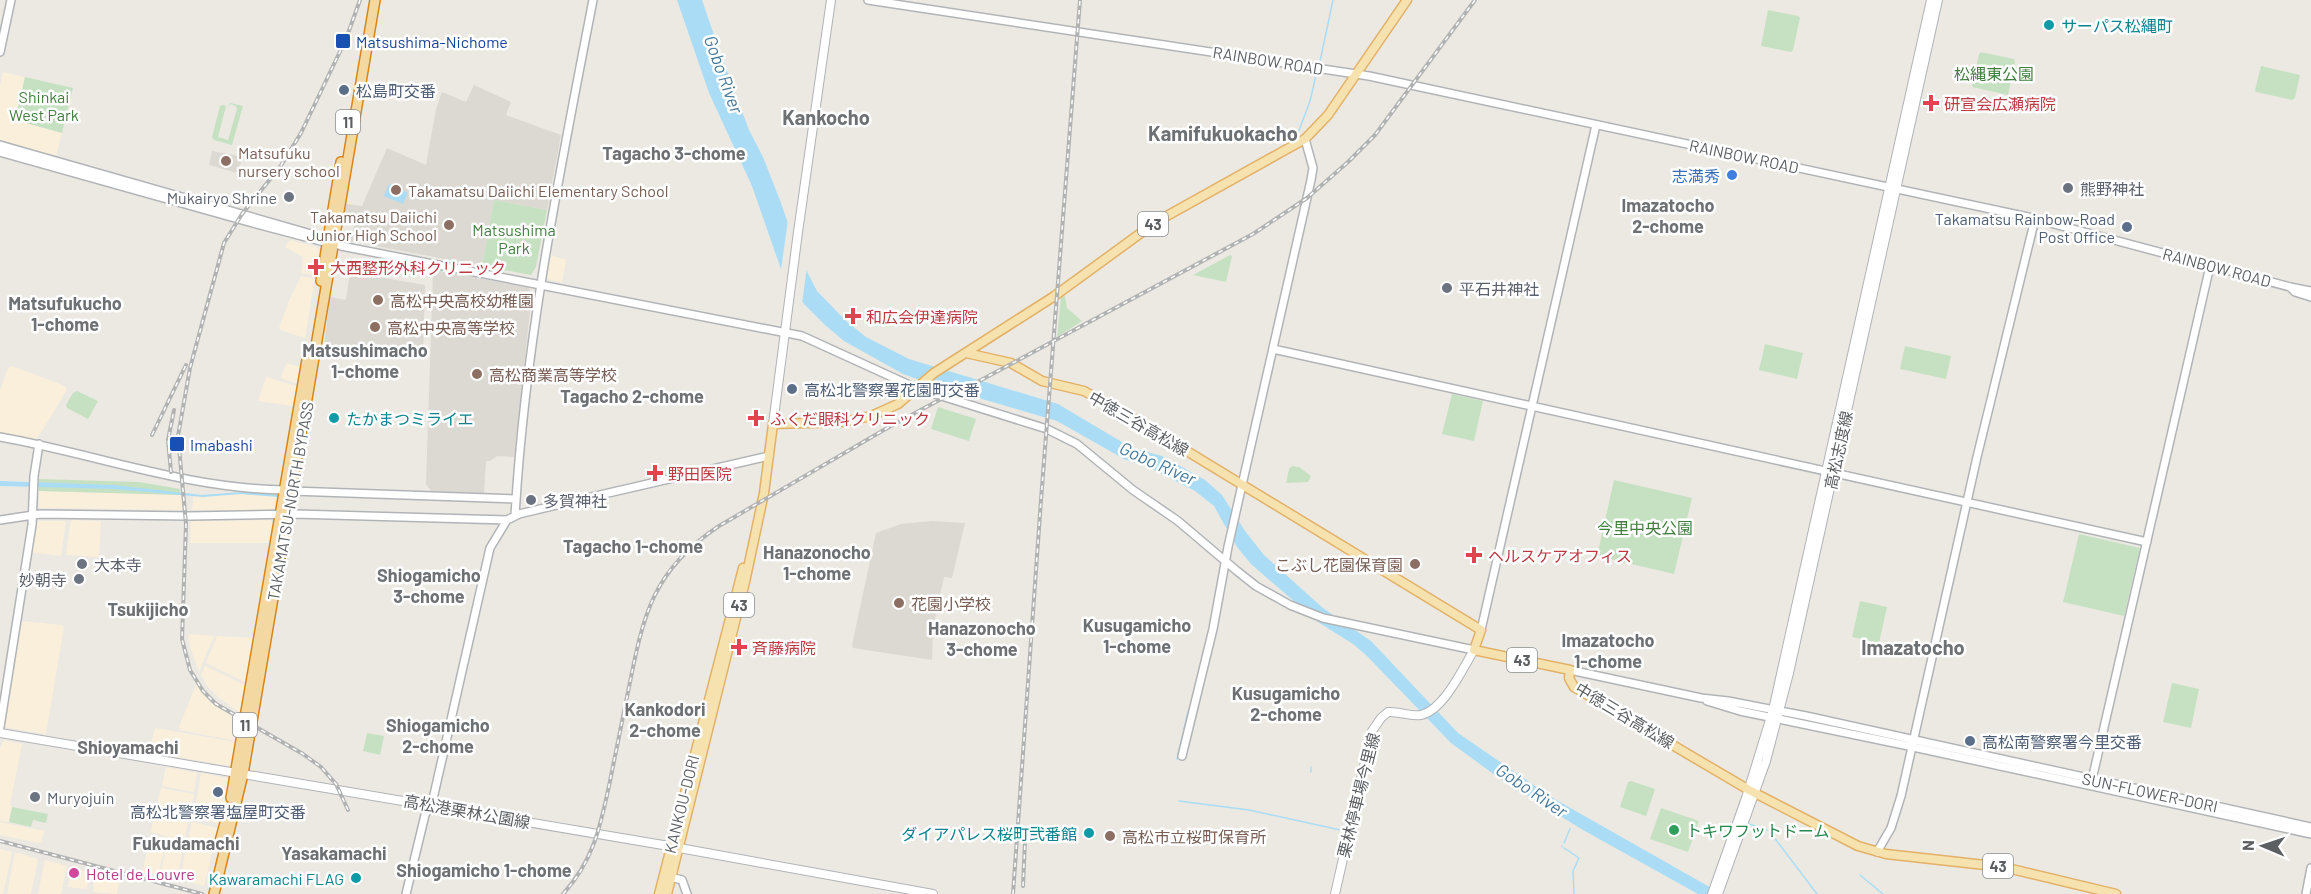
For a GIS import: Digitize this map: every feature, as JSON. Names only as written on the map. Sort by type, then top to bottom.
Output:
[{"type":"highway","name":"TAKAMATSU-NORTH BYPASS","points":[[214,894],[240,774],[369,0]]},
{"type":"highway","name":"TAKAMATSU-NORTH BYPASS","points":[[330,242],[375,0]]},
{"type":"highway","name":"TAKAMATSU-NORTH BYPASS","points":[[208,894],[240,774]]},
{"type":"main road","name":"KANKOU-DORI","points":[[659,894],[674,847],[745,582],[764,493],[831,0]]},
{"type":"main road","name":"43","points":[[773,424],[844,423],[859,420],[898,404],[940,369],[1053,297],[1156,222],[1305,139],[1319,126],[1407,0]]},
{"type":"main road","name":"高松志度線","points":[[1716,892],[1752,792],[1775,714],[1830,472],[1931,0]]},
{"type":"main road","name":"高松志度線","points":[[1892,188],[1938,0]]},
{"type":"main road","name":"中徳三谷高松線","points":[[966,353],[1011,363],[1042,381],[1084,392],[1242,484],[1481,630]]},
{"type":"main road","points":[[1474,650],[1481,630]]},
{"type":"main road","name":"中徳三谷高松線","points":[[1474,650],[1570,670],[1569,678],[1574,687],[1752,792],[1858,846],[1877,852],[2003,867],[2116,894]]},
{"type":"main road","name":"栗林停車場今里線","points":[[1335,894],[1372,731],[1388,712],[1423,714],[1434,708],[1455,682],[1474,650]]},
{"type":"main road","name":"高松港栗林公園線","points":[[0,733],[240,774],[307,783],[933,894]]},
{"type":"main road","name":"KANKOU-DORI","points":[[667,894],[674,847]]},
{"type":"street","points":[[0,52],[11,0]]},
{"type":"street","points":[[515,516],[540,284],[593,0]]},
{"type":"street","name":"RAINBOW ROAD","points":[[868,0],[1356,74],[2035,219],[2290,287]]},
{"type":"street","points":[[1481,630],[1596,125]]},
{"type":"street","points":[[1182,756],[1213,629],[1215,608],[1230,536],[1311,180],[1313,168],[1305,139]]},
{"type":"street","points":[[0,145],[330,242]]},
{"type":"street","points":[[0,152],[330,242],[802,336],[919,386],[1047,429],[1067,438],[1133,490],[1178,521],[1265,591],[1305,612],[1474,650]]},
{"type":"street","points":[[1877,852],[1887,837],[1897,813],[1967,502],[2035,219]]},
{"type":"street","points":[[2090,782],[2210,266]]},
{"type":"street","points":[[2290,287],[2311,291]]},
{"type":"street","points":[[2290,287],[2295,292],[2311,297]]},
{"type":"street","points":[[1273,349],[2147,542]]},
{"type":"street","points":[[0,437],[39,444],[192,482],[289,490],[516,499]]},
{"type":"street","points":[[0,727],[32,515],[39,444]]},
{"type":"street","points":[[0,520],[32,515],[284,514],[507,520],[515,516],[769,456]]},
{"type":"street","points":[[406,894],[425,815],[433,799],[490,548],[507,520]]},
{"type":"street","points":[[1570,670],[1701,698],[1728,701],[1775,714],[1913,744]]},
{"type":"street","name":"SUN-FLOWER-DORI","points":[[1913,744],[1976,760],[2311,827]]},
{"type":"street","name":"SUN-FLOWER-DORI","points":[[1913,744],[2090,782],[2311,834]]},
{"type":"street","points":[[2306,894],[2311,868]]},
{"type":"street","points":[[671,877],[682,879],[687,894]]},
{"type":"street","points":[[2306,894],[2311,888]]},
{"type":"shaded area","points":[[3,72],[25,77],[15,120],[62,133],[56,156],[0,140],[0,86]]},
{"type":"shaded area","points":[[474,85],[511,102],[506,115],[561,135],[547,210],[494,200],[482,266],[349,241],[358,215],[344,213],[346,204],[362,206],[387,148],[426,165],[436,109],[442,92],[466,102]]},
{"type":"shaded area","name":"Matsufuku nursery school","points":[[212,151],[243,157],[237,173],[209,165]]},
{"type":"shaded area","points":[[290,240],[316,247],[319,251],[315,275],[301,273],[303,257],[285,247]]},
{"type":"shaded area","points":[[551,255],[566,260],[562,282],[550,280],[547,277]]},
{"type":"shaded area","name":"高松商業高等学校","points":[[436,270],[529,288],[532,293],[514,457],[497,456],[486,461],[484,493],[431,491],[426,484],[433,273]]},
{"type":"shaded area","name":"高松中央高等学校","points":[[350,272],[425,285],[423,355],[354,354],[353,358],[323,354],[330,297],[346,300]]},
{"type":"shaded area","points":[[301,276],[315,279],[305,338],[279,328]]},
{"type":"shaded area","points":[[286,363],[300,367],[297,384],[281,378]]},
{"type":"shaded area","points":[[12,366],[65,386],[67,390],[38,437],[33,440],[0,432],[0,390],[8,368]]},
{"type":"shaded area","points":[[266,377],[297,386],[293,406],[258,401]]},
{"type":"shaded area","points":[[39,491],[181,495],[183,510],[39,508]]},
{"type":"shaded area","points":[[241,494],[278,497],[277,507],[273,510],[192,510],[194,496]]},
{"type":"shaded area","points":[[71,520],[101,521],[99,557],[66,555]]},
{"type":"shaded area","points":[[271,520],[273,523],[270,543],[190,543],[191,521]]},
{"type":"shaded area","points":[[66,521],[61,556],[31,552],[36,523]]},
{"type":"shaded area","name":"花園小学校","points":[[932,521],[965,523],[952,578],[944,577],[933,628],[932,660],[853,648],[876,533],[901,524]]},
{"type":"shaded area","points":[[22,621],[64,627],[46,734],[4,727],[19,623]]},
{"type":"shaded area","points":[[190,634],[214,636],[199,672],[190,647],[188,636]]},
{"type":"shaded area","points":[[217,636],[254,638],[247,683],[206,663]]},
{"type":"shaded area","points":[[205,666],[247,686],[240,713],[208,687],[201,675]]},
{"type":"shaded area","points":[[196,685],[210,702],[240,722],[237,741],[180,730],[179,727]]},
{"type":"shaded area","points":[[155,728],[236,742],[233,763],[229,766],[149,752]]},
{"type":"shaded area","points":[[4,740],[22,744],[10,804],[12,807],[9,822],[0,821],[0,748]]},
{"type":"shaded area","points":[[166,767],[197,773],[194,792],[162,786]]},
{"type":"shaded area","points":[[201,773],[227,778],[230,782],[220,824],[193,819]]},
{"type":"shaded area","points":[[161,788],[194,794],[189,817],[158,813],[156,810]]},
{"type":"shaded area","points":[[154,817],[188,823],[175,879],[160,875],[169,837],[151,832]]},
{"type":"shaded area","points":[[0,822],[44,831],[41,842],[0,835]]},
{"type":"shaded area","points":[[192,822],[218,828],[204,886],[180,878]]},
{"type":"shaded area","points":[[151,834],[167,838],[158,875],[143,869]]},
{"type":"shaded area","points":[[0,849],[12,852],[3,894],[0,894]]},
{"type":"shaded area","points":[[15,852],[38,859],[31,894],[7,894]]},
{"type":"shaded area","points":[[45,860],[67,866],[61,894],[38,894]]},
{"type":"shaded area","points":[[71,867],[90,872],[87,889],[68,887]]},
{"type":"shaded area","points":[[95,873],[120,880],[117,894],[93,892]]},
{"type":"green space","points":[[1768,10],[1800,18],[1791,52],[1761,46]]},
{"type":"green space","name":"松縄東公園","points":[[1981,52],[2014,59],[2008,95],[1972,87]]},
{"type":"green space","points":[[2261,66],[2300,75],[2295,98],[2292,100],[2256,92]]},
{"type":"green space","name":"Shinkai West Park","points":[[25,77],[73,88],[62,133],[15,120]]},
{"type":"green space","points":[[230,103],[243,106],[232,145],[214,140],[212,137],[220,106],[223,105],[226,106],[218,137],[228,140],[237,109],[231,104],[229,106]]},
{"type":"green space","name":"Matsushima Park","points":[[494,200],[547,210],[536,267],[531,275],[482,266]]},
{"type":"green space","points":[[1232,256],[1226,282],[1193,275]]},
{"type":"green space","points":[[1065,296],[1067,308],[1082,321],[1057,337],[1061,297]]},
{"type":"green space","points":[[1765,344],[1803,353],[1797,379],[1759,370]]},
{"type":"green space","points":[[1905,346],[1951,356],[1946,379],[1900,369]]},
{"type":"green space","points":[[77,391],[98,401],[88,419],[67,408],[66,405],[73,393]]},
{"type":"green space","points":[[1452,394],[1483,401],[1474,441],[1442,434]]},
{"type":"green space","points":[[938,407],[976,419],[969,441],[931,429]]},
{"type":"green space","points":[[1292,466],[1299,467],[1311,476],[1308,482],[1286,483],[1289,469]]},
{"type":"green space","points":[[39,479],[139,482],[180,489],[181,495],[39,491]]},
{"type":"green space","name":"今里中央公園","points":[[1614,480],[1692,498],[1674,574],[1597,556]]},
{"type":"green space","points":[[2079,534],[2140,548],[2124,616],[2063,602]]},
{"type":"green space","points":[[1860,601],[1887,607],[1879,643],[1852,637]]},
{"type":"green space","points":[[2172,683],[2199,689],[2191,728],[2163,722]]},
{"type":"green space","points":[[367,733],[384,736],[380,755],[363,751]]},
{"type":"green space","points":[[1628,782],[1655,789],[1646,816],[1620,807]]},
{"type":"green space","points":[[12,807],[48,814],[46,823],[33,820],[31,827],[9,822]]},
{"type":"green space","name":"トキワフットドーム","points":[[1661,808],[1699,821],[1688,852],[1650,839]]},
{"type":"water","name":"Gobo River","points":[[677,0],[702,0],[749,130],[763,157],[800,258],[817,291],[846,321],[866,337],[909,359],[1058,404],[1132,448],[1162,456],[1205,480],[1222,495],[1245,531],[1264,555],[1323,608],[1371,641],[1458,733],[1551,797],[1722,894],[1698,894],[1583,830],[1499,778],[1451,743],[1367,656],[1353,644],[1318,622],[1251,564],[1237,547],[1214,506],[1195,491],[1150,468],[1124,459],[1057,421],[903,374],[844,341],[825,325],[804,304],[783,275],[752,186],[709,93]]},
{"type":"water","points":[[389,184],[408,193],[403,204],[384,196]]},
{"type":"water","points":[[0,481],[114,485],[202,495],[242,492],[279,495],[278,497],[241,494],[203,497],[114,489],[0,486]]},
{"type":"pier","points":[[788,220],[807,266],[802,304],[780,277]]},
{"type":"waterway","points":[[1319,66],[1333,0]]},
{"type":"waterway","points":[[1298,133],[1310,101],[1317,71]]},
{"type":"waterway","points":[[1177,759],[1188,712]]},
{"type":"waterway","points":[[1311,767],[1311,772]]},
{"type":"waterway","points":[[1179,801],[1249,810],[1345,831]]},
{"type":"waterway","points":[[1749,824],[1767,830]]},
{"type":"waterway","points":[[1564,843],[1570,829]]},
{"type":"waterway","points":[[1770,832],[1817,894]]},
{"type":"waterway","points":[[1564,848],[1579,858],[1573,871],[1574,894]]},
{"type":"waterway","points":[[1860,875],[1883,894]]},
{"type":"railway","points":[[348,810],[336,784],[321,767],[303,754],[216,704],[203,691],[190,670],[182,639],[186,524],[178,436],[190,368],[224,243],[242,214],[280,167],[301,133],[346,39],[360,0]]},
{"type":"railway","points":[[1013,894],[1080,0]]},
{"type":"railway","points":[[563,894],[582,869],[594,843],[606,801],[633,665],[645,618],[664,579],[678,560],[719,526],[889,427],[1253,234],[1307,198],[1375,135],[1475,0]]},
{"type":"railway","points":[[152,435],[186,365]]},
{"type":"railway","points":[[171,472],[168,440],[174,410]]},
{"type":"railway","points":[[0,841],[202,894]]},
{"type":"railway","points":[[1023,886],[1025,841]]},
{"type":"place","name":"サーパス松縄町","points":[[2049,25]]},
{"type":"place","name":"Matsushima-Nichome","points":[[343,41]]},
{"type":"place","name":"松島町交番","points":[[344,90]]},
{"type":"place","name":"研宣会広瀬病院","points":[[1931,103]]},
{"type":"place","name":"Matsufuku nursery school","points":[[226,161]]},
{"type":"place","name":"志満秀","points":[[1732,175]]},
{"type":"place","name":"熊野神社","points":[[2068,188]]},
{"type":"place","name":"Takamatsu Daiichi Elementary School","points":[[396,190]]},
{"type":"place","name":"Mukairyo Shrine","points":[[289,197]]},
{"type":"place","name":"Takamatsu Daiichi Junior High School","points":[[449,225]]},
{"type":"place","name":"Takamatsu Rainbow-Road Post Office","points":[[2127,227]]},
{"type":"place","name":"大西整形外科クリニック","points":[[316,267]]},
{"type":"place","name":"平石井神社","points":[[1447,288]]},
{"type":"place","name":"高松中央高校幼稚園","points":[[378,300]]},
{"type":"place","name":"和広会伊達病院","points":[[853,316]]},
{"type":"place","name":"高松中央高等学校","points":[[375,327]]},
{"type":"place","name":"高松商業高等学校","points":[[477,374]]},
{"type":"place","name":"高松北警察署花園町交番","points":[[792,389]]},
{"type":"place","name":"たかまつミライエ","points":[[334,418]]},
{"type":"place","name":"ふくだ眼科クリニック","points":[[756,418]]},
{"type":"place","name":"Imabashi","points":[[177,444]]},
{"type":"place","name":"野田医院","points":[[655,473]]},
{"type":"place","name":"多賀神社","points":[[531,500]]},
{"type":"place","name":"ヘルスケアオフィス","points":[[1474,555]]},
{"type":"place","name":"大本寺","points":[[82,564]]},
{"type":"place","name":"こぶし花園保育園","points":[[1415,564]]},
{"type":"place","name":"妙朝寺","points":[[79,579]]},
{"type":"place","name":"花園小学校","points":[[899,603]]},
{"type":"place","name":"斉藤病院","points":[[739,647]]},
{"type":"place","name":"高松南警察署今里交番","points":[[1970,741]]},
{"type":"place","name":"高松北警察署塩屋町交番","points":[[218,792]]},
{"type":"place","name":"Muryojuin","points":[[35,797]]},
{"type":"place","name":"トキワフットドーム","points":[[1674,830]]},
{"type":"place","name":"ダイアパレス桜町弐番館","points":[[1089,833]]},
{"type":"place","name":"高松市立桜町保育所","points":[[1110,836]]},
{"type":"place","name":"Hotel de Louvre","points":[[74,873]]},
{"type":"place","name":"Kawaramachi FLAG","points":[[356,878]]},
{"type":"district","name":"Kankocho","points":[[826,117]]},
{"type":"district","name":"Kamifukuokacho","points":[[1223,133]]},
{"type":"district","name":"Tagacho 3-chome","points":[[674,153]]},
{"type":"district","name":"Imazatocho 2-chome","points":[[1668,215]]},
{"type":"district","name":"Matsufukucho 1-chome","points":[[65,313]]},
{"type":"district","name":"Matsushimacho 1-chome","points":[[365,360]]},
{"type":"district","name":"Tagacho 2-chome","points":[[632,396]]},
{"type":"district","name":"Tagacho 1-chome","points":[[633,546]]},
{"type":"district","name":"Hanazonocho 1-chome","points":[[817,562]]},
{"type":"district","name":"Shiogamicho 3-chome","points":[[429,585]]},
{"type":"district","name":"Tsukijicho","points":[[148,609]]},
{"type":"district","name":"Kusugamicho 1-chome","points":[[1137,635]]},
{"type":"district","name":"Hanazonocho 3-chome","points":[[982,638]]},
{"type":"district","name":"Imazatocho","points":[[1913,647]]},
{"type":"district","name":"Imazatocho 1-chome","points":[[1608,650]]},
{"type":"district","name":"Kusugamicho 2-chome","points":[[1286,703]]},
{"type":"district","name":"Kankodori 2-chome","points":[[665,719]]},
{"type":"district","name":"Shiogamicho 2-chome","points":[[438,735]]},
{"type":"district","name":"Shioyamachi","points":[[128,747]]},
{"type":"district","name":"Fukudamachi","points":[[186,843]]},
{"type":"district","name":"Yasakamachi","points":[[334,853]]},
{"type":"district","name":"Shiogamicho 1-chome","points":[[484,870]]}]
